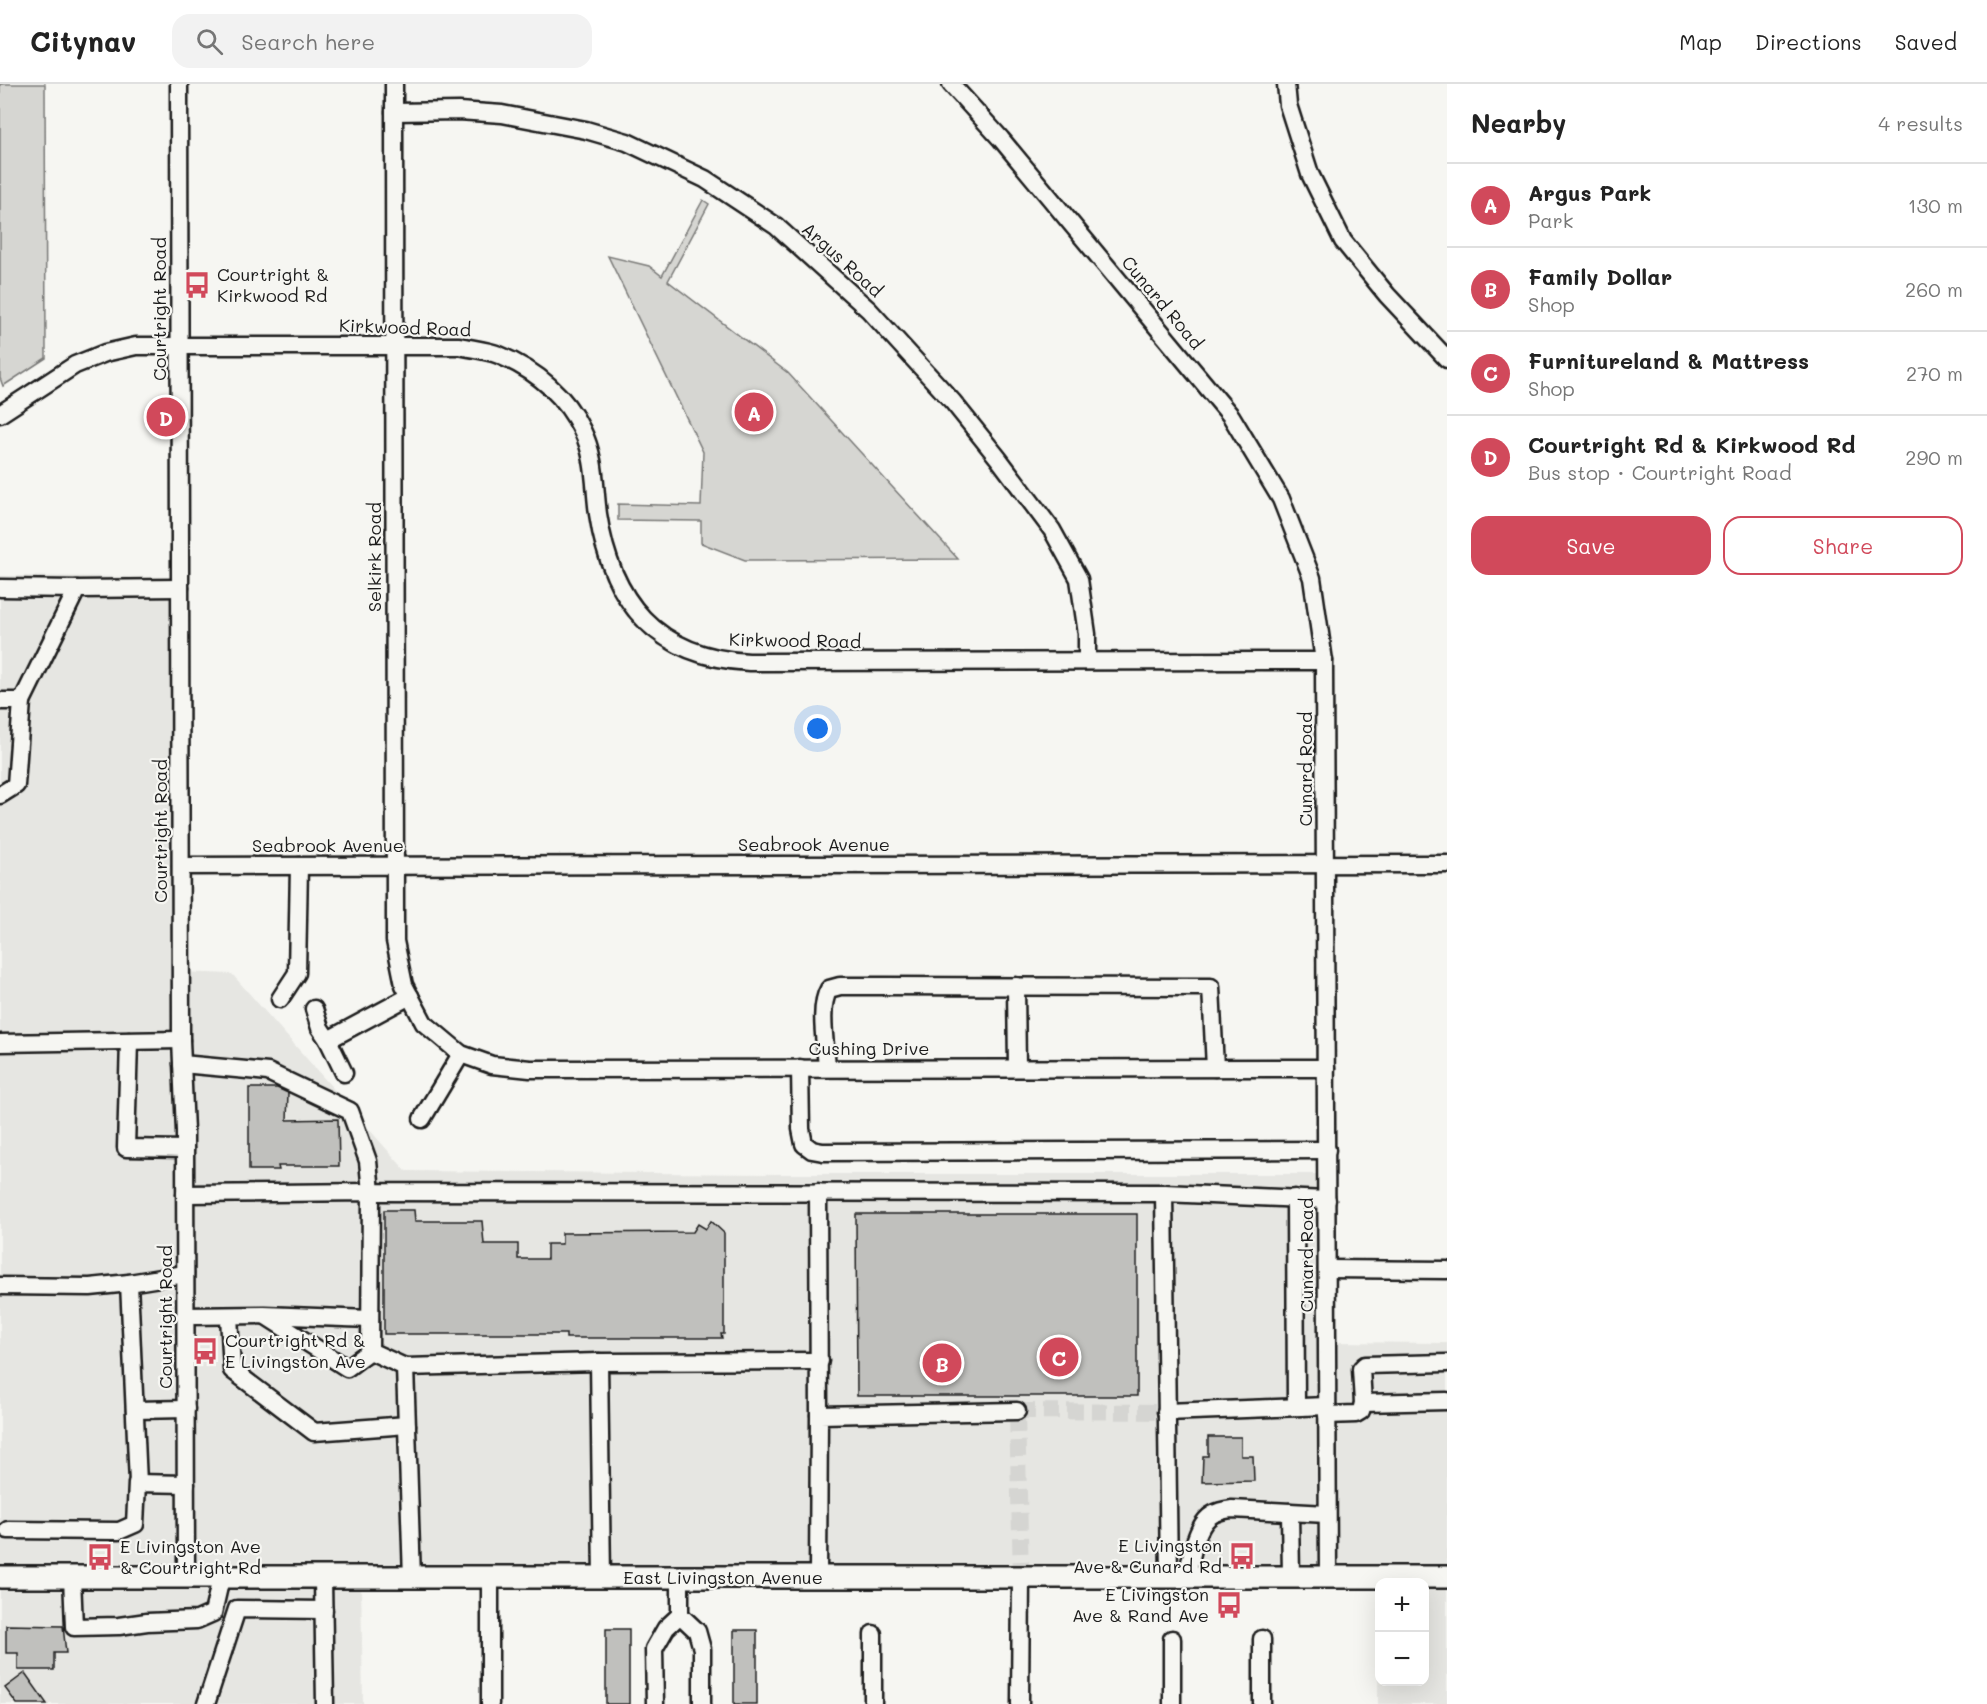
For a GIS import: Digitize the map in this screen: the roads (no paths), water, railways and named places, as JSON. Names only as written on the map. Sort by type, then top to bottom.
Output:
[{"type":"main road","name":"East Livingston Avenue","points":[[0,1577],[323,1579],[1447,1577]]},
{"type":"street","name":"Courtright Road","points":[[179,84],[181,1040],[185,1149],[186,1578]]},
{"type":"street","name":"Selkirk Road","points":[[394,84],[395,941],[405,985],[424,1023]]},
{"type":"street","name":"Cunard Road","points":[[951,84],[1231,416],[1281,499],[1312,578],[1324,661],[1328,1576]]},
{"type":"street","points":[[1286,84],[1288,105],[1310,174],[1342,241],[1387,295],[1447,359]]},
{"type":"street","name":"Argus Road","points":[[394,112],[459,111],[502,114],[586,130],[627,142],[705,179],[776,226],[869,310],[953,402],[1052,530],[1078,579],[1087,634],[1087,661]]},
{"type":"street","name":"Kirkwood Road","points":[[0,414],[75,365],[105,353],[136,346],[459,346],[498,354],[532,371],[561,398],[583,430],[595,469],[598,512],[605,552],[619,586],[643,619],[659,632],[691,650],[728,661],[748,662],[1324,661]]},
{"type":"street","points":[[0,588],[180,588]]},
{"type":"street","points":[[0,795],[16,785],[22,701],[77,589]]},
{"type":"street","points":[[0,701],[22,701]]},
{"type":"street","name":"Seabrook Avenue","points":[[181,866],[1447,864]]},
{"type":"street","points":[[280,999],[297,973],[299,866]]},
{"type":"street","points":[[827,1068],[824,996],[829,989],[840,986],[1016,986],[1211,987],[1215,1068]]},
{"type":"street","points":[[1016,986],[1017,1068]]},
{"type":"street","points":[[328,1040],[410,996]]},
{"type":"street","points":[[314,1009],[320,1028],[344,1073]]},
{"type":"street","name":"Cushing Drive","points":[[424,1023],[460,1054],[492,1065],[530,1069],[1326,1068]]},
{"type":"street","points":[[0,1043],[181,1040]]},
{"type":"street","points":[[129,1041],[126,1148],[185,1149]]},
{"type":"street","points":[[422,1119],[460,1054]]},
{"type":"street","points":[[182,1064],[268,1072],[350,1111],[368,1161],[371,1192],[370,1351]]},
{"type":"street","points":[[800,1068],[801,1129],[804,1144],[812,1150],[823,1152],[1327,1150]]},
{"type":"street","points":[[185,1194],[371,1192],[1164,1193],[1327,1200]]},
{"type":"street","points":[[818,1192],[820,1361],[818,1578]]},
{"type":"street","points":[[1164,1193],[1166,1412],[1178,1576]]},
{"type":"street","points":[[1295,1198],[1296,1407]]},
{"type":"street","points":[[1327,1269],[1447,1270]]},
{"type":"street","points":[[0,1286],[90,1287],[185,1274]]},
{"type":"street","points":[[8,1530],[119,1531],[135,1524],[138,1483],[129,1283]]},
{"type":"street","points":[[185,1316],[264,1315],[370,1319]]},
{"type":"street","points":[[264,1315],[347,1368],[370,1351]]},
{"type":"street","points":[[230,1316],[232,1370],[314,1432],[407,1425]]},
{"type":"street","points":[[370,1351],[405,1367],[598,1362],[820,1361]]},
{"type":"street","points":[[598,1362],[602,1578]]},
{"type":"street","points":[[1166,1412],[1296,1407],[1356,1414],[1361,1411],[1363,1403],[1361,1369],[1365,1365],[1447,1363]]},
{"type":"street","points":[[405,1367],[412,1578]]},
{"type":"street","points":[[1363,1403],[1447,1401]]},
{"type":"street","points":[[135,1410],[186,1409]]},
{"type":"street","points":[[819,1415],[1017,1411]]},
{"type":"street","points":[[138,1483],[186,1484]]},
{"type":"street","points":[[1178,1576],[1208,1517],[1220,1511],[1232,1509],[1327,1514]]},
{"type":"street","points":[[1290,1512],[1291,1576]]},
{"type":"street","points":[[72,1577],[74,1627],[196,1620],[213,1613],[221,1578]]},
{"type":"street","points":[[1020,1704],[1021,1577]]},
{"type":"street","points":[[490,1578],[490,1704]]},
{"type":"street","points":[[655,1704],[654,1649],[666,1628],[680,1616],[681,1578]]},
{"type":"street","points":[[323,1579],[325,1704]]},
{"type":"street","points":[[206,1704],[237,1609],[324,1610]]},
{"type":"street","points":[[680,1616],[696,1631],[702,1649],[702,1704]]},
{"type":"street","points":[[873,1634],[873,1704]]},
{"type":"street","points":[[1172,1639],[1172,1704]]},
{"type":"street","points":[[1262,1639],[1262,1704]]},
{"type":"tunnel","points":[[1021,1577],[1017,1411],[1166,1412]]},
{"type":"place","name":"Courtright & Kirkwood Rd","points":[[197,285]]},
{"type":"place","name":"Argus Park","points":[[754,412]]},
{"type":"place","name":"Courtright Rd & Kirkwood Rd","points":[[166,417]]},
{"type":"place","name":"Courtright Rd & E Livingston Ave","points":[[205,1351]]},
{"type":"place","name":"Furnitureland & Mattress","points":[[1059,1357]]},
{"type":"place","name":"Family Dollar","points":[[942,1363]]},
{"type":"place","name":"E Livingston Ave & Cunard Rd","points":[[1242,1556]]},
{"type":"place","name":"E Livingston Ave & Courtright Rd","points":[[100,1557]]},
{"type":"place","name":"E Livingston Ave & Rand Ave","points":[[1229,1605]]}]
